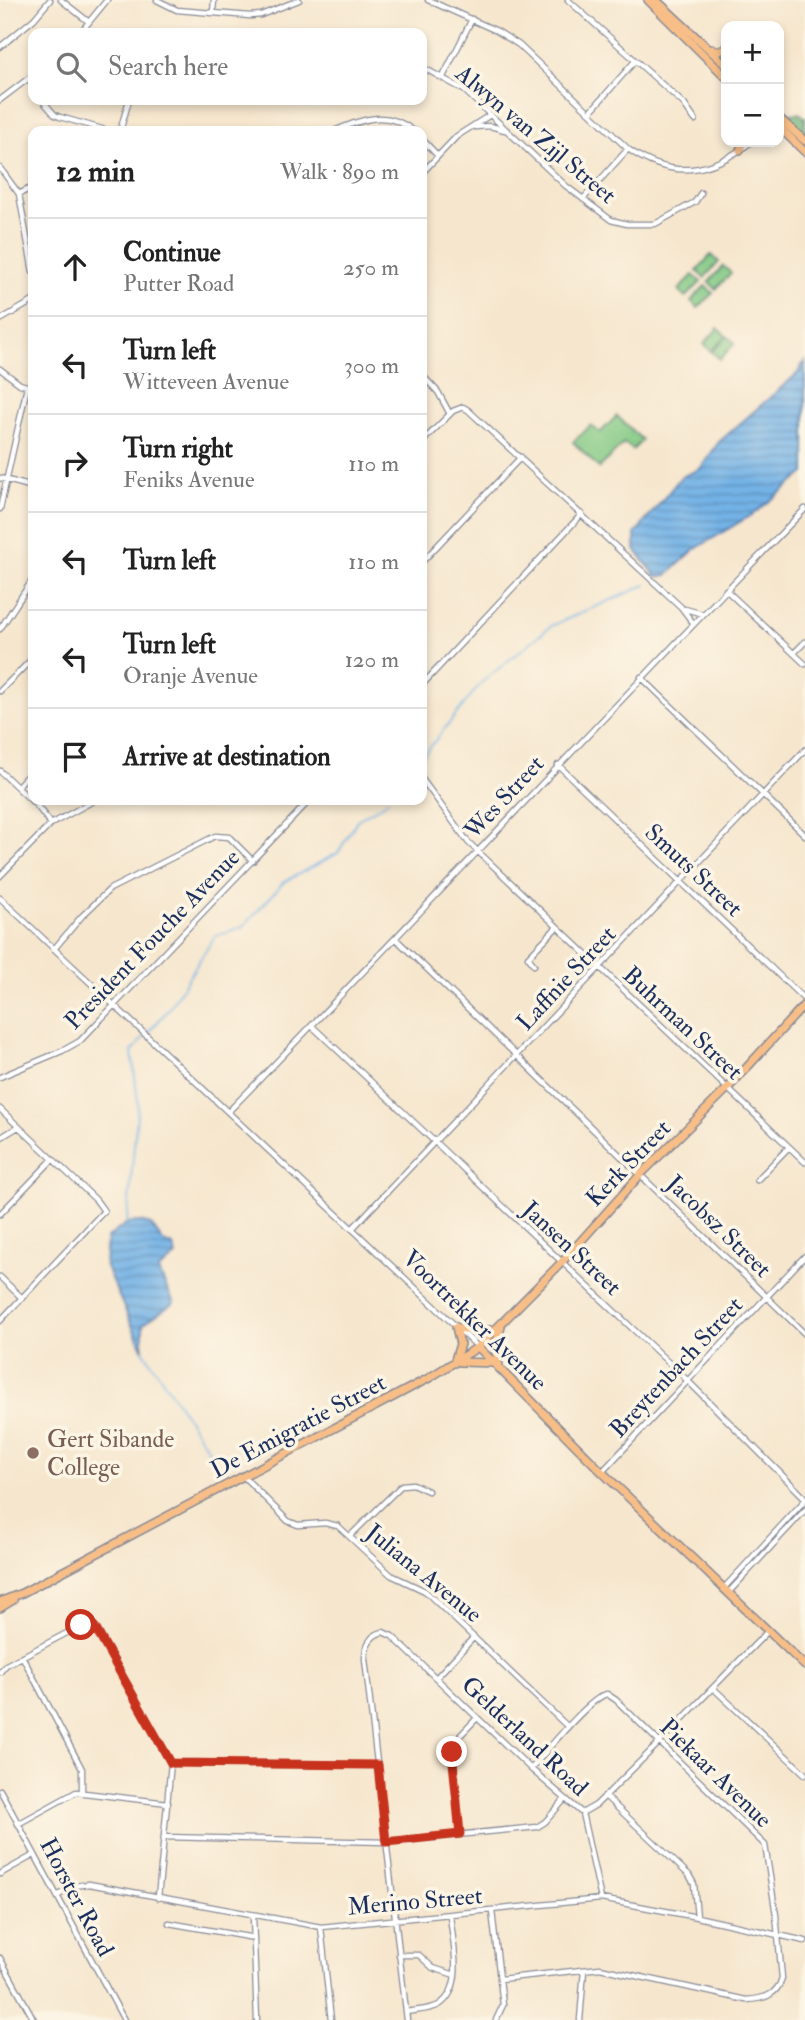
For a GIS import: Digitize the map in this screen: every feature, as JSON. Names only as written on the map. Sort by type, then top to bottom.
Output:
[{"type":"highway","points":[[648,0],[721,73]]},
{"type":"highway","points":[[656,0],[721,60]]},
{"type":"highway","points":[[708,47],[721,50]]},
{"type":"highway","points":[[717,69],[725,84]]},
{"type":"highway","points":[[784,122],[805,141]]},
{"type":"highway","points":[[784,134],[805,152]]},
{"type":"highway","name":"Kerk Street","points":[[478,1348],[562,1262],[641,1174],[728,1088],[805,1002]]},
{"type":"highway","points":[[494,1363],[455,1363],[460,1345],[456,1326],[476,1332],[500,1326],[495,1348],[500,1370]]},
{"type":"highway","name":"De Emigratie Street","points":[[0,1602],[244,1477],[478,1348]]},
{"type":"highway","name":"Voortrekker Avenue","points":[[478,1348],[602,1472],[805,1666]]},
{"type":"highway","name":"De Emigratie Street","points":[[0,1608],[22,1593]]},
{"type":"street","points":[[0,47],[34,19],[50,0]]},
{"type":"street","points":[[61,0],[89,22]]},
{"type":"street","points":[[84,28],[107,0]]},
{"type":"street","points":[[157,0],[177,10],[256,16],[299,0]]},
{"type":"street","points":[[213,13],[214,0]]},
{"type":"street","points":[[428,0],[472,19],[519,45],[628,149],[646,161],[683,170],[715,164],[744,147]]},
{"type":"street","points":[[568,0],[688,108],[695,120]]},
{"type":"street","points":[[443,77],[472,19]]},
{"type":"street","points":[[590,112],[635,61]]},
{"type":"street","name":"Alwyn van Zijl Street","points":[[427,69],[464,90],[583,198],[615,222],[650,225],[659,222],[695,202],[701,193]]},
{"type":"street","points":[[0,100],[28,79]]},
{"type":"street","points":[[46,105],[55,115],[91,126]]},
{"type":"street","points":[[121,126],[128,105]]},
{"type":"street","points":[[427,168],[457,136],[490,115]]},
{"type":"street","points":[[348,126],[374,117],[396,121],[405,126]]},
{"type":"street","points":[[474,127],[490,126],[506,130]]},
{"type":"street","points":[[427,144],[438,156]]},
{"type":"street","points":[[583,198],[628,149]]},
{"type":"street","points":[[0,168],[19,194],[28,244]]},
{"type":"street","points":[[19,194],[28,190]]},
{"type":"street","points":[[0,320],[28,304]]},
{"type":"street","points":[[0,369],[27,387],[3,478],[0,509]]},
{"type":"street","points":[[427,380],[438,392],[450,414]]},
{"type":"street","points":[[427,437],[450,414],[463,407],[582,514],[681,607],[693,623]]},
{"type":"street","points":[[427,557],[521,457]]},
{"type":"street","points":[[3,478],[28,485]]},
{"type":"street","name":"Wes Street","points":[[229,1111],[396,939],[641,677],[805,509]]},
{"type":"street","points":[[427,680],[582,514]]},
{"type":"street","points":[[0,629],[28,587]]},
{"type":"street","points":[[726,590],[805,664]]},
{"type":"street","points":[[681,607],[703,614]]},
{"type":"street","points":[[794,653],[805,642]]},
{"type":"street","points":[[0,691],[28,663]]},
{"type":"street","points":[[641,677],[805,835]]},
{"type":"street","name":"Laffnie Street","points":[[352,1228],[805,750]]},
{"type":"street","name":"Smuts Street","points":[[558,765],[805,1002]]},
{"type":"street","points":[[0,771],[28,797]]},
{"type":"street","points":[[17,787],[28,775]]},
{"type":"street","name":"Buhrman Street","points":[[427,786],[468,842],[805,1162]]},
{"type":"street","points":[[0,876],[51,824],[86,805]]},
{"type":"street","name":"President Fouche Avenue","points":[[0,1077],[72,1046],[114,1007],[305,805]]},
{"type":"street","points":[[37,806],[51,824]]},
{"type":"street","points":[[54,950],[110,889],[215,836],[229,837],[253,861]]},
{"type":"street","name":"Voortrekker Avenue","points":[[0,898],[478,1348]]},
{"type":"street","points":[[534,965],[528,957],[557,927]]},
{"type":"street","name":"Jacobsz Street","points":[[396,939],[805,1334]]},
{"type":"street","name":"Jansen Street","points":[[312,1026],[687,1380],[805,1499]]},
{"type":"street","points":[[0,1109],[99,1203],[104,1211],[0,1321]]},
{"type":"street","points":[[0,1138],[18,1127]]},
{"type":"street","points":[[757,1180],[789,1147]]},
{"type":"street","points":[[0,1213],[52,1160]]},
{"type":"street","name":"Breytenbach Street","points":[[602,1472],[805,1256]]},
{"type":"street","points":[[0,1277],[22,1298]]},
{"type":"street","name":"Juliana Avenue","points":[[244,1477],[265,1501],[291,1523],[331,1524],[350,1536],[391,1575],[430,1595],[569,1727]]},
{"type":"street","points":[[350,1536],[402,1485],[413,1484],[428,1491]]},
{"type":"street","points":[[726,1590],[805,1499]]},
{"type":"street","points":[[726,1590],[805,1510]]},
{"type":"street","points":[[0,1672],[22,1656],[84,1623],[93,1624],[171,1763],[158,1898]]},
{"type":"street","points":[[583,1813],[605,1796],[660,1742],[768,1631]]},
{"type":"street","name":"Gelderland Road","points":[[378,1765],[365,1656],[368,1643],[383,1632],[390,1634],[531,1769],[583,1813],[601,1899]]},
{"type":"street","points":[[436,1678],[474,1637]]},
{"type":"street","points":[[22,1656],[82,1769],[82,1792]]},
{"type":"street","points":[[713,1688],[805,1774]]},
{"type":"street","name":"Piekaar Avenue","points":[[569,1727],[599,1697],[607,1694],[765,1844],[782,1978],[773,1994],[762,1999],[746,2000],[621,1971],[584,1970]]},
{"type":"street","points":[[460,1834],[452,1748],[454,1742],[477,1718]]},
{"type":"street","points":[[531,1769],[569,1727]]},
{"type":"street","points":[[171,1763],[378,1765],[407,2020]]},
{"type":"street","name":"Horster Road","points":[[0,1790],[124,2020]]},
{"type":"street","points":[[18,1824],[67,1796],[82,1792],[168,1803]]},
{"type":"street","points":[[605,1796],[689,1875],[694,1884],[697,1917]]},
{"type":"street","points":[[164,1837],[386,1842],[540,1826],[565,1799]]},
{"type":"street","points":[[0,1874],[34,1855]]},
{"type":"street","name":"Merino Street","points":[[57,1896],[74,1886],[85,1884],[321,1927],[601,1899],[805,1941]]},
{"type":"street","points":[[492,1911],[503,2009],[496,2020]]},
{"type":"street","points":[[406,2012],[431,2008],[442,2003],[454,1983],[450,1915]]},
{"type":"street","points":[[253,1916],[257,2020]]},
{"type":"street","points":[[169,1923],[254,1938]]},
{"type":"street","points":[[321,1927],[331,2020]]},
{"type":"street","points":[[399,1955],[419,1955],[433,1968],[455,1975]]},
{"type":"street","points":[[0,1958],[34,2020]]},
{"type":"street","points":[[500,1979],[584,1970],[580,2020]]},
{"type":"green space","points":[[799,113],[805,117],[805,135],[789,121],[788,114]]},
{"type":"green space","points":[[711,255],[719,262],[704,278],[697,271]]},
{"type":"green space","points":[[723,266],[731,273],[716,289],[709,282]]},
{"type":"green space","points":[[693,275],[701,282],[686,297],[679,290]]},
{"type":"green space","points":[[705,286],[713,293],[698,308],[691,301]]},
{"type":"green space","points":[[718,328],[726,336],[711,351],[704,344]]},
{"type":"green space","points":[[727,336],[735,343],[720,359],[712,352]]},
{"type":"green space","points":[[617,416],[642,440],[633,450],[624,443],[599,468],[573,442],[591,425],[600,433]]},
{"type":"water","points":[[805,360],[805,473],[756,512],[694,550],[667,575],[657,577],[635,550],[635,534],[681,477],[700,469],[719,442],[798,373]]},
{"type":"water","points":[[127,1223],[151,1225],[163,1242],[173,1246],[176,1256],[158,1270],[174,1303],[143,1324],[143,1350],[105,1265],[107,1238]]},
{"type":"waterway","points":[[427,751],[482,682],[551,626],[646,585]]},
{"type":"waterway","points":[[148,1033],[168,1010],[215,936],[243,927],[284,882],[338,853],[357,820],[382,805]]},
{"type":"waterway","points":[[127,1223],[138,1103],[132,1052],[144,1037]]},
{"type":"waterway","points":[[143,1350],[215,1460]]},
{"type":"place","name":"Gert Sibande College","points":[[33,1453]]},
{"type":"route","points":[[81,1625],[93,1624],[171,1763],[378,1765],[386,1842],[460,1834],[452,1752]]}]
